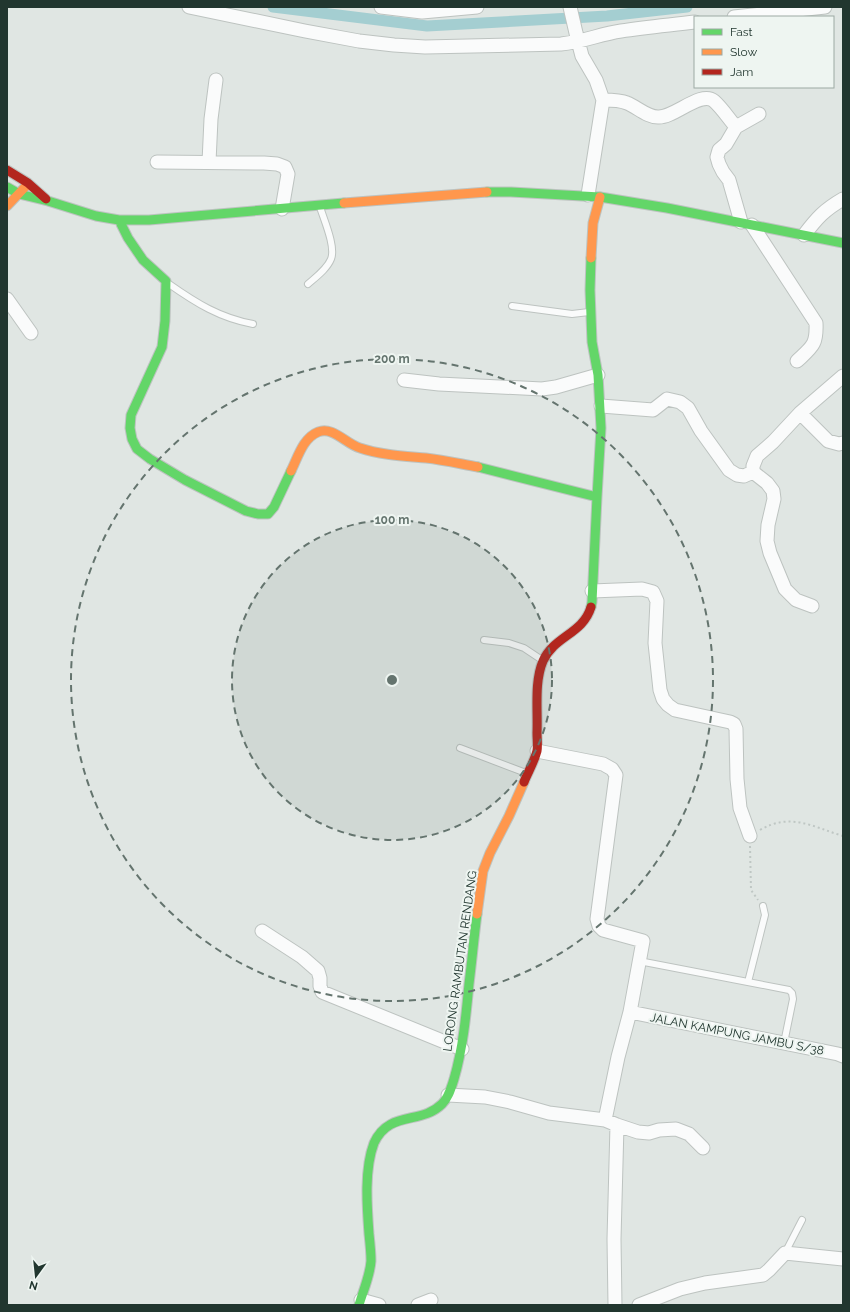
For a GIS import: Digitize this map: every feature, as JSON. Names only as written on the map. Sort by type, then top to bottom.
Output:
[{"type":"street","points":[[188,7],[359,41],[425,47],[561,44],[577,38],[694,22]]},
{"type":"street","points":[[381,7],[412,9],[422,12],[477,7]]},
{"type":"street","points":[[570,7],[582,56],[596,80],[603,100],[594,196],[590,290],[592,342],[598,375],[601,428],[592,602],[589,613],[583,623],[556,643],[543,661],[538,681],[537,751],[603,764],[612,769],[616,775],[597,919],[599,926],[603,930],[643,941],[630,1012],[618,1057],[611,1122],[615,1305]]},
{"type":"street","points":[[743,16],[825,7]]},
{"type":"street","points":[[209,162],[211,119],[216,80]]},
{"type":"street","points":[[603,100],[617,100],[627,103],[652,116],[658,117],[667,116],[701,99],[709,98],[714,101],[736,127]]},
{"type":"street","points":[[759,114],[736,127],[726,144],[719,150],[717,157],[723,172],[729,180],[747,223],[816,323],[817,336],[813,346],[798,361]]},
{"type":"street","points":[[157,162],[264,163],[277,164],[285,167],[288,174],[282,209]]},
{"type":"street","points":[[7,170],[28,184],[48,201]]},
{"type":"street","points":[[7,206],[28,184]]},
{"type":"street","points":[[7,187],[19,194],[48,201],[96,216],[119,220],[149,220],[475,192],[511,192],[594,196],[747,223],[843,243]]},
{"type":"street","points":[[804,235],[820,215],[829,207],[843,199]]},
{"type":"street","points":[[119,220],[128,238],[143,260],[166,281],[165,322],[162,347],[131,415],[130,428],[132,439],[137,449],[150,459],[185,480],[246,511],[258,514],[268,514],[274,507],[306,440],[313,433],[322,430],[330,431],[354,446],[377,452],[445,461],[544,483],[597,497]]},
{"type":"street","points":[[7,299],[31,333]]},
{"type":"street","points":[[404,380],[439,384],[542,389],[556,387],[598,375]]},
{"type":"street","points":[[753,472],[753,466],[757,456],[773,442],[800,413],[843,376]]},
{"type":"street","points":[[600,406],[653,410],[667,399],[680,402],[688,408],[701,431],[729,470],[736,475],[744,476],[753,472]]},
{"type":"street","points":[[800,413],[828,441],[838,444],[843,443]]},
{"type":"street","points":[[753,472],[767,483],[773,491],[774,499],[768,525],[767,542],[785,590],[796,600],[812,606]]},
{"type":"street","points":[[592,591],[642,589],[653,592],[658,601],[656,643],[660,690],[663,699],[675,710],[734,724],[736,729],[740,808],[750,836]]},
{"type":"street","name":"LORONG RAMBUTAN RENDANG","points":[[360,1302],[370,1270],[371,1260],[367,1185],[375,1143],[381,1130],[392,1122],[425,1115],[436,1110],[448,1096],[462,1050],[483,872],[490,853],[509,816],[526,773],[537,751]]},
{"type":"street","points":[[262,931],[302,956],[318,971],[322,992],[462,1050]]},
{"type":"street","name":"JALAN KAMPUNG JAMBU S/38","points":[[630,1012],[843,1056]]},
{"type":"street","points":[[448,1096],[485,1097],[510,1102],[548,1113],[611,1122],[638,1132],[649,1133],[659,1130],[676,1129],[689,1134],[703,1148]]},
{"type":"street","points":[[639,1305],[680,1289],[705,1283],[763,1275],[784,1253],[843,1259]]},
{"type":"street","points":[[418,1305],[431,1300]]},
{"type":"street","points":[[360,1302],[379,1305]]},
{"type":"lane","points":[[308,284],[332,258],[333,250],[320,205]]},
{"type":"lane","points":[[166,281],[211,311],[236,321],[253,324]]},
{"type":"lane","points":[[512,306],[572,314],[590,312]]},
{"type":"lane","points":[[484,640],[509,643],[524,648],[543,661]]},
{"type":"lane","points":[[460,748],[526,773]]},
{"type":"lane","points":[[748,982],[764,914],[763,906]]},
{"type":"lane","points":[[639,961],[787,989],[792,992],[793,999],[784,1043]]},
{"type":"lane","points":[[784,1253],[802,1220]]},
{"type":"path","points":[[763,906],[752,890],[750,836],[771,824],[786,821],[806,824],[843,836]]},
{"type":"waterway","points":[[273,7],[427,26],[607,16],[687,7]]},
{"type":"traffic: fast","points":[[7,187],[19,194],[48,201],[96,216],[119,220],[149,220],[344,203]]},
{"type":"traffic: fast","points":[[487,192],[600,197],[667,208],[843,243]]},
{"type":"traffic: fast","points":[[119,220],[128,238],[143,260],[166,281],[165,321],[162,347],[131,415],[130,428],[132,439],[137,449],[150,459],[185,480],[246,511],[258,514],[268,514],[274,507],[291,471]]},
{"type":"traffic: fast","points":[[478,467],[597,497],[601,428],[598,375],[592,342],[590,290],[591,258]]},
{"type":"traffic: fast","points":[[591,607],[597,497]]},
{"type":"traffic: fast","points":[[359,1305],[368,1278],[371,1261],[367,1176],[374,1143],[380,1133],[388,1126],[434,1110],[442,1104],[450,1092],[460,1056],[464,1032],[477,914]]},
{"type":"traffic: slow","points":[[7,206],[27,185]]},
{"type":"traffic: slow","points":[[344,203],[487,192]]},
{"type":"traffic: slow","points":[[591,258],[593,223],[600,197]]},
{"type":"traffic: slow","points":[[291,471],[308,439],[318,432],[324,431],[334,433],[355,446],[376,452],[426,458],[478,467]]},
{"type":"traffic: slow","points":[[477,914],[483,871],[524,782]]},
{"type":"traffic: jam","points":[[7,170],[28,183],[46,199]]},
{"type":"traffic: jam","points":[[524,782],[537,751],[537,687],[543,661],[554,646],[582,623],[591,607]]}]
